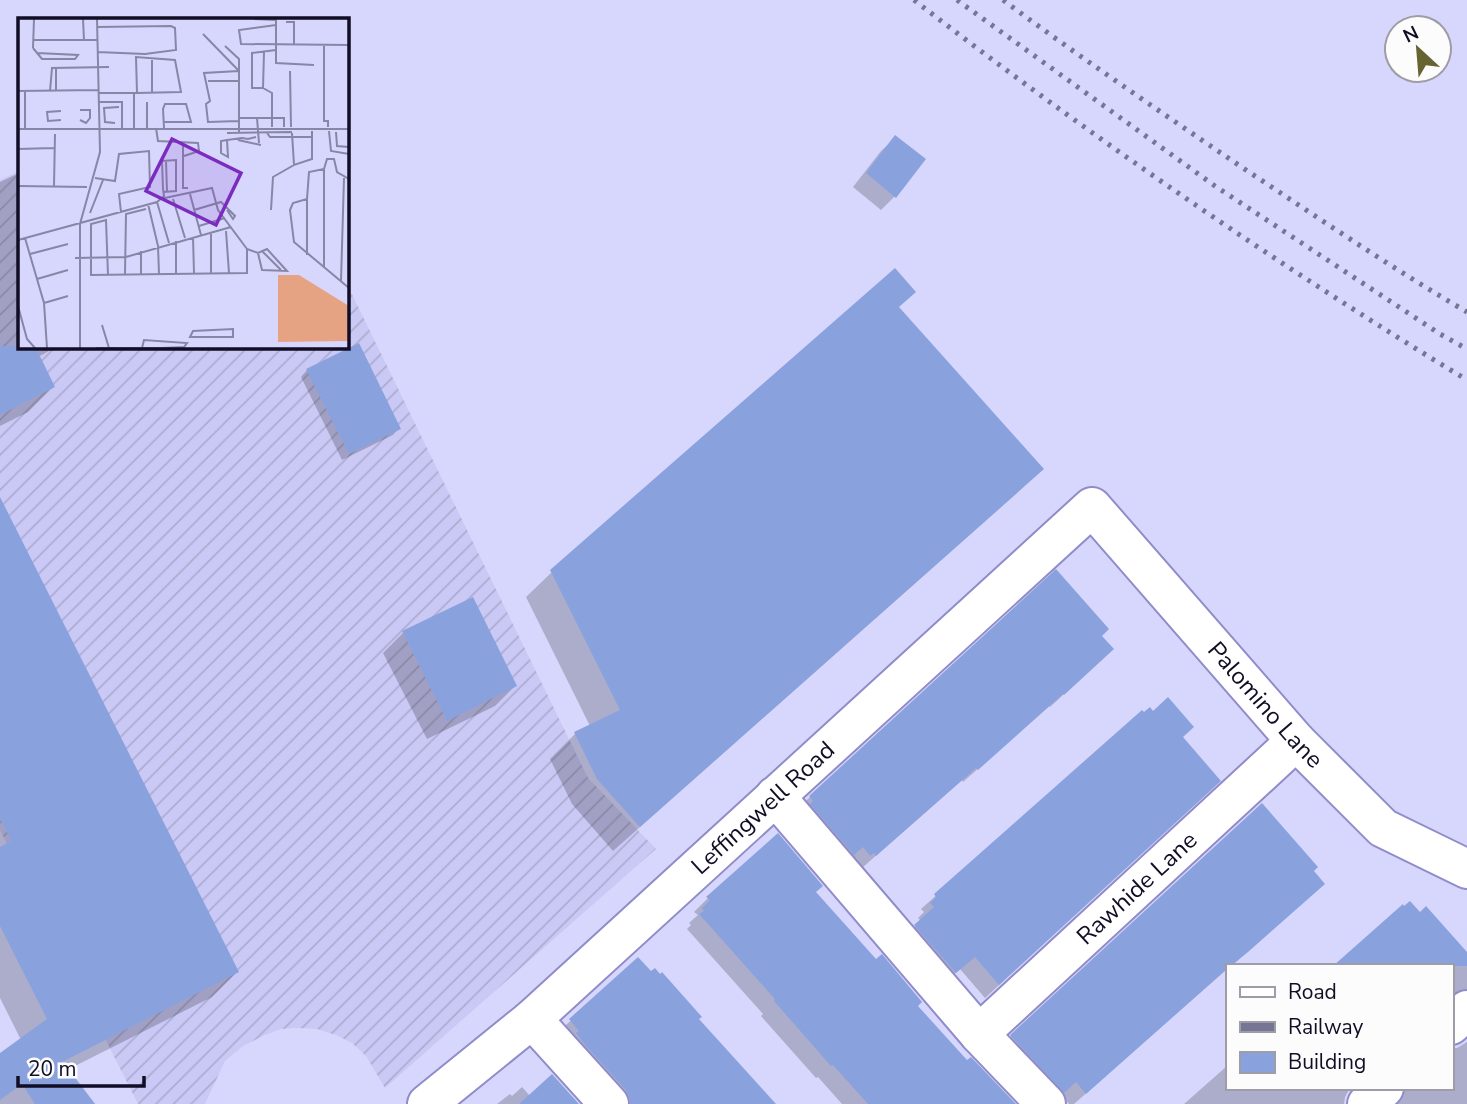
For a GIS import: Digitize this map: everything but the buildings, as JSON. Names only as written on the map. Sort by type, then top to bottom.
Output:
[{"type":"street","name":"Palomino Lane","points":[[1092,507],[1296,741],[1383,828],[1467,869]]},
{"type":"street","name":"Leffingwell Road","points":[[428,1104],[532,1019],[1092,507]]},
{"type":"street","name":"Rawhide Lane","points":[[979,1034],[1296,741]]},
{"type":"street","points":[[775,796],[979,1034],[1046,1104]]},
{"type":"street","points":[[1453,1023],[1467,1010]]},
{"type":"street","points":[[532,1019],[609,1104]]},
{"type":"street","points":[[1367,1104],[1382,1090]]},
{"type":"shaded area","points":[[18,171],[18,348],[348,348],[348,286],[588,778],[656,849],[385,1088],[366,1056],[352,1043],[317,1029],[281,1029],[243,1046],[225,1061],[205,1104],[138,1104],[0,830],[0,180]]},
{"type":"railway","points":[[914,0],[1048,101],[1185,198],[1325,291],[1467,380]]},
{"type":"railway","points":[[957,0],[1215,186],[1467,349]]},
{"type":"railway","points":[[1003,0],[1243,168],[1382,260],[1467,312]]}]
